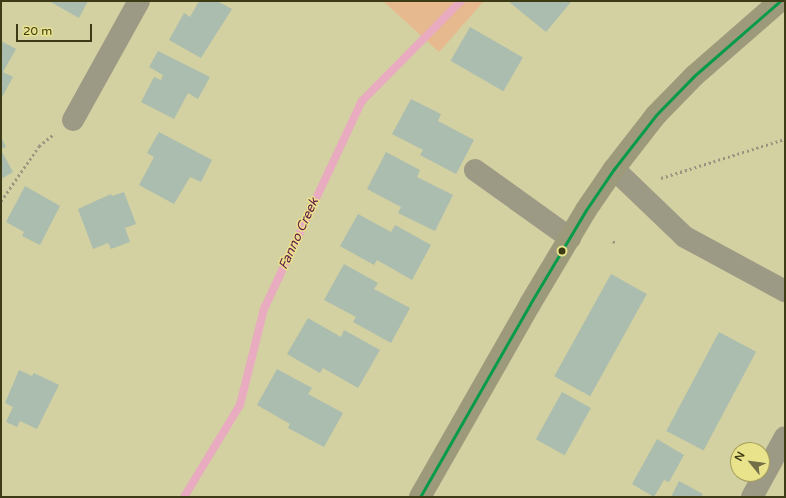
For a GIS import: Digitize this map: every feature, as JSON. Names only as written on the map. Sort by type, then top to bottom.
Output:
[{"type":"main road","points":[[420,497],[570,238],[614,169],[656,115],[694,76],[780,1]]},
{"type":"street","points":[[73,120],[139,1]]},
{"type":"street","points":[[614,169],[684,237],[785,291]]},
{"type":"street","points":[[475,170],[570,238]]},
{"type":"street","points":[[752,497],[785,437]]},
{"type":"path","points":[[1,201],[38,146],[73,120]]},
{"type":"path","points":[[661,178],[785,139]]},
{"type":"shaded area","points":[[383,1],[484,1],[439,52]]},
{"type":"building","points":[[49,1],[88,1],[79,18]]},
{"type":"building","points":[[199,1],[217,1],[232,9],[201,58],[169,40],[184,13],[190,17]]},
{"type":"building","points":[[508,1],[569,1],[571,2],[546,32]]},
{"type":"building","points":[[470,27],[523,57],[503,91],[450,61]]},
{"type":"building","points":[[1,41],[16,49],[3,72],[13,77],[1,99]]},
{"type":"building","points":[[158,51],[210,77],[198,99],[188,93],[174,119],[141,102],[154,77],[161,80],[163,75],[149,67]]},
{"type":"building","points":[[411,99],[441,114],[438,121],[474,140],[456,174],[420,155],[423,150],[392,134]]},
{"type":"building","points":[[159,132],[212,160],[201,182],[190,177],[174,204],[139,185],[154,157],[147,153]]},
{"type":"building","points":[[1,137],[6,147],[1,149]]},
{"type":"building","points":[[1,150],[13,172],[1,179]]},
{"type":"building","points":[[386,152],[420,170],[417,177],[453,195],[435,231],[398,213],[401,207],[367,189]]},
{"type":"building","points":[[25,186],[60,206],[40,245],[22,236],[24,232],[6,222]]},
{"type":"building","points":[[124,192],[136,224],[125,228],[130,242],[111,249],[108,243],[93,249],[78,209],[111,194],[112,196]]},
{"type":"building","points":[[358,214],[391,232],[395,225],[431,245],[412,280],[377,260],[374,265],[340,246]]},
{"type":"building","points":[[344,264],[378,283],[374,289],[410,308],[391,343],[353,322],[356,317],[324,300]]},
{"type":"building","points":[[611,274],[647,294],[590,396],[554,376]]},
{"type":"building","points":[[308,318],[341,337],[344,330],[380,350],[358,388],[323,368],[320,373],[287,354]]},
{"type":"building","points":[[719,332],[756,352],[704,451],[666,431]]},
{"type":"building","points":[[277,369],[312,388],[308,394],[343,413],[324,447],[288,428],[290,424],[257,405]]},
{"type":"building","points":[[19,370],[32,376],[34,373],[59,385],[37,429],[20,421],[17,427],[6,422],[13,407],[5,403]]},
{"type":"building","points":[[562,392],[591,408],[565,455],[536,439]]},
{"type":"building","points":[[657,439],[684,455],[669,482],[664,480],[654,497],[632,484]]},
{"type":"building","points":[[679,481],[703,494],[701,497],[671,497]]},
{"type":"waterway","name":"Fanno Creek","points":[[184,497],[240,405],[264,309],[362,101],[461,1]]},
{"type":"transit line","points":[[420,497],[530,304],[586,210],[614,169],[656,115],[694,76],[780,1]]}]
